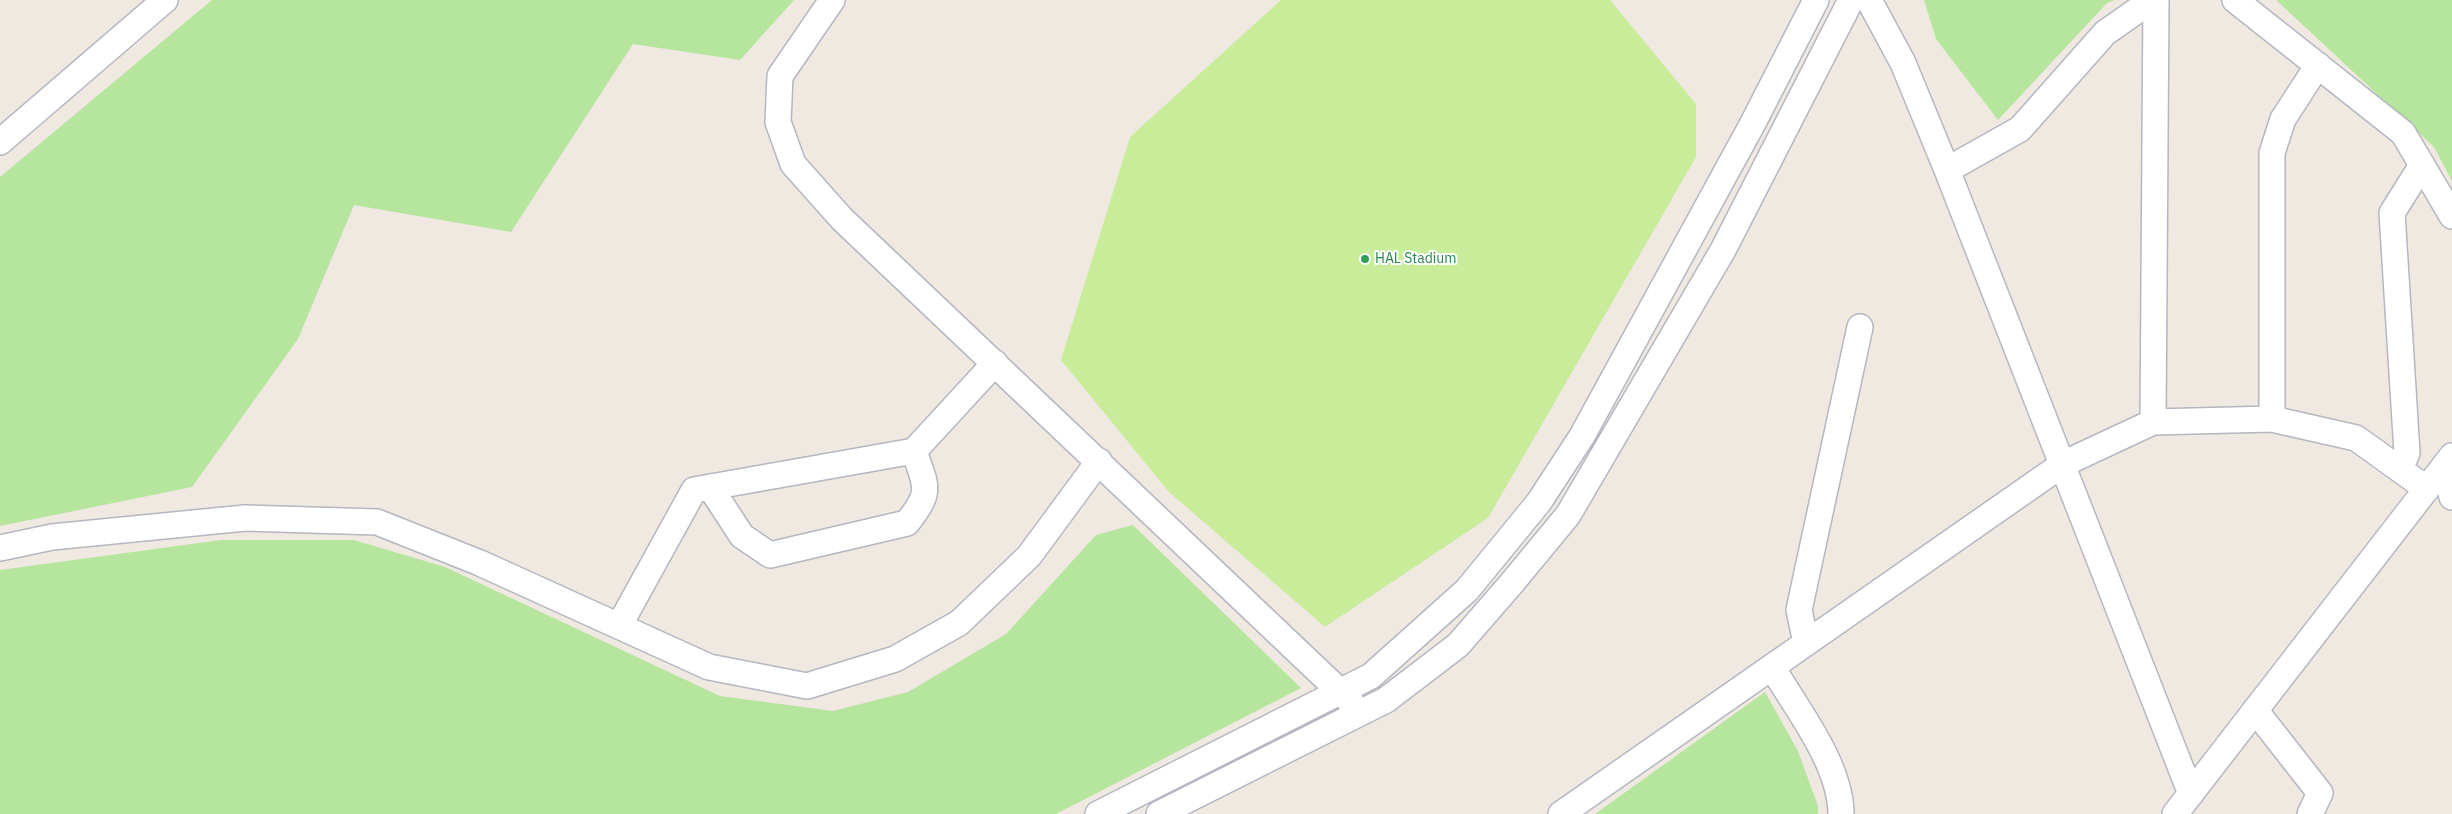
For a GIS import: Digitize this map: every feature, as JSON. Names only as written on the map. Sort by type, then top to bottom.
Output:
[{"type":"street","points":[[0,142],[165,0]]},
{"type":"street","points":[[832,0],[780,76],[778,122],[793,164],[842,219],[1362,712]]},
{"type":"street","points":[[1098,814],[1370,676],[1467,590],[1539,502],[1582,436],[1753,123],[1816,0]]},
{"type":"street","points":[[1159,814],[1386,700],[1458,645],[1568,515],[1723,250],[1851,0]]},
{"type":"street","points":[[1869,0],[1903,63],[1947,170],[2190,794]]},
{"type":"street","points":[[1947,170],[2020,130],[2105,33],[2154,0]]},
{"type":"street","points":[[2152,422],[2154,0]]},
{"type":"street","points":[[2235,0],[2402,133],[2452,216]]},
{"type":"street","points":[[2272,419],[2272,153],[2283,119],[2318,65]]},
{"type":"street","points":[[2400,469],[2407,453],[2392,213],[2422,165]]},
{"type":"street","points":[[1806,643],[1799,610],[1860,327]]},
{"type":"street","points":[[619,626],[694,490],[914,451],[995,363]]},
{"type":"street","points":[[1561,814],[2063,464],[2152,422],[2272,419],[2356,438],[2427,488]]},
{"type":"street","points":[[710,487],[742,536],[770,555],[908,523],[920,507],[926,489],[914,451]]},
{"type":"street","points":[[0,548],[52,537],[246,518],[377,522],[480,563],[709,667],[807,686],[895,659],[959,623],[1029,556],[1099,461]]},
{"type":"street","points":[[2175,814],[2448,461]]},
{"type":"street","points":[[2448,461],[2452,497]]},
{"type":"street","points":[[1772,667],[1820,746],[1841,796],[1841,814]]},
{"type":"street","points":[[2255,710],[2320,794],[2310,814]]},
{"type":"green space","points":[[212,0],[794,0],[740,60],[633,44],[511,232],[354,205],[298,339],[192,487],[0,526],[0,177]]},
{"type":"green space","name":"HAL Stadium","points":[[1281,0],[1610,0],[1696,104],[1696,157],[1488,518],[1325,627],[1169,492],[1061,360],[1130,137]]},
{"type":"green space","points":[[1924,0],[2115,0],[2107,3],[1998,120],[1936,39]]},
{"type":"green space","points":[[2276,0],[2452,0],[2452,181],[2434,147]]},
{"type":"green space","points":[[1133,525],[1301,688],[1056,814],[0,814],[0,570],[221,540],[354,540],[445,567],[720,696],[833,711],[908,692],[1006,634],[1096,535]]},
{"type":"green space","points":[[1765,692],[1798,751],[1818,806],[1818,814],[1595,814]]},
{"type":"place","name":"HAL Stadium","points":[[1365,259]]}]
